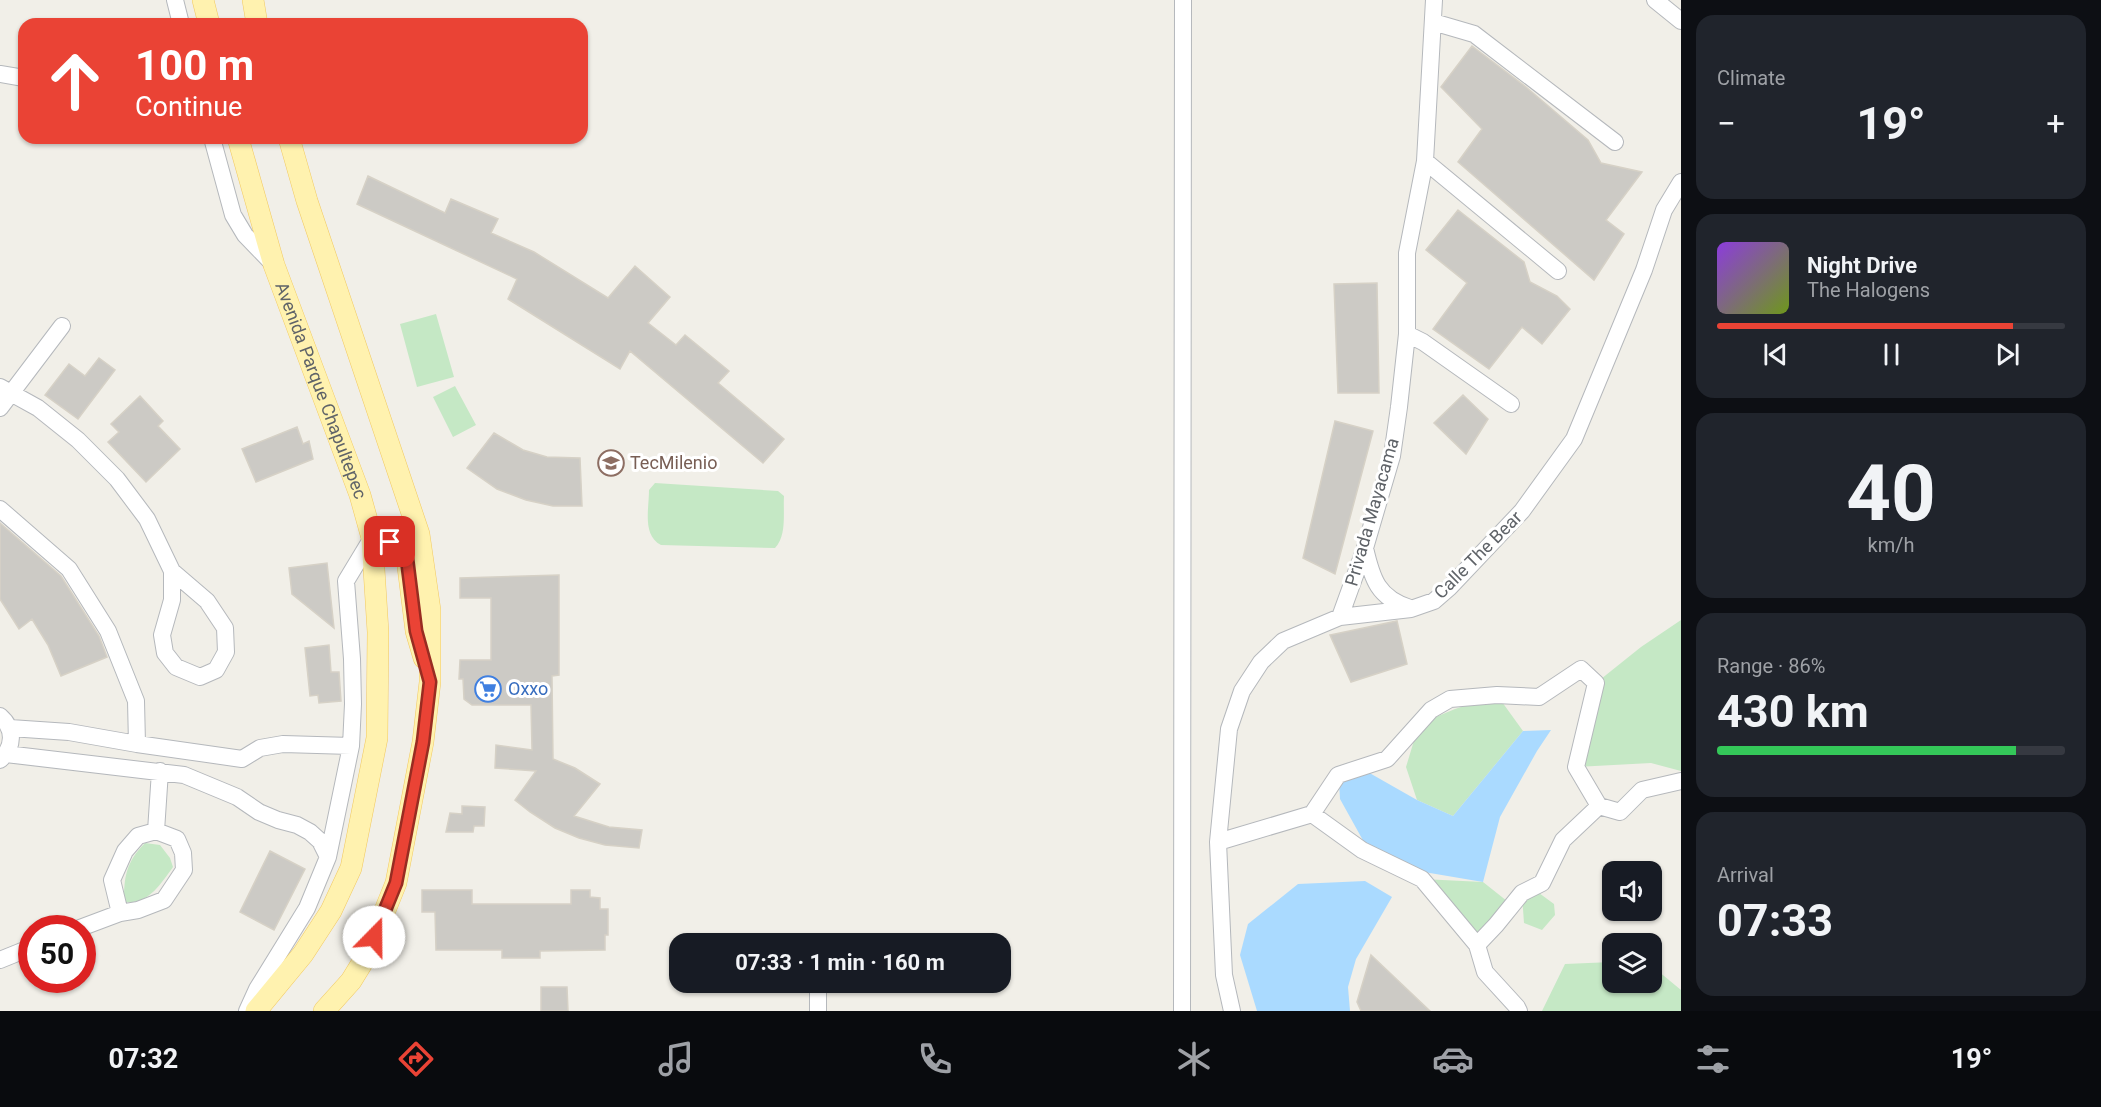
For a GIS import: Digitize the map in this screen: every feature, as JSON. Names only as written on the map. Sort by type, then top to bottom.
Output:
[{"type":"main road","points":[[203,0],[208,18]]},
{"type":"main road","points":[[253,0],[256,18]]},
{"type":"main road","name":"Avenida Parque Chapultepec","points":[[240,144],[274,265],[360,495],[372,538],[378,632],[376,738],[351,868],[331,911],[303,954],[256,1011]]},
{"type":"main road","points":[[291,144],[307,201],[419,534],[430,610],[430,682],[423,742],[396,883],[367,955],[351,981],[324,1011]]},
{"type":"main road","points":[[372,538],[396,545],[407,559],[416,631],[430,682]]},
{"type":"street","points":[[175,0],[180,18]]},
{"type":"street","points":[[1182,1011],[1184,0]]},
{"type":"street","name":"Privada Mayacama","points":[[1340,617],[1365,548],[1392,456],[1407,334],[1407,253],[1425,161],[1434,0]]},
{"type":"street","points":[[1655,0],[1681,21]]},
{"type":"street","points":[[1433,22],[1474,34],[1615,142]]},
{"type":"street","points":[[0,74],[18,77]]},
{"type":"street","points":[[214,144],[233,215],[245,235],[274,265]]},
{"type":"street","points":[[1425,161],[1558,271]]},
{"type":"street","name":"Calle The Bear","points":[[1232,1011],[1224,975],[1218,842],[1229,729],[1242,691],[1261,662],[1283,641],[1340,617],[1411,609],[1434,601],[1522,511],[1574,439],[1644,270],[1664,210],[1681,182]]},
{"type":"street","points":[[0,408],[6,390],[62,326]]},
{"type":"street","points":[[1407,334],[1424,342],[1511,404]]},
{"type":"street","points":[[6,390],[38,408],[70,434],[117,479],[147,519],[172,571],[207,601],[225,628],[226,652],[216,670],[200,677],[176,667],[165,653],[162,635],[172,600],[172,571]]},
{"type":"street","points":[[0,509],[69,569],[108,631],[136,701],[137,744]]},
{"type":"street","points":[[247,1011],[257,989],[307,908],[328,857],[351,746],[352,659],[346,581],[372,538]]},
{"type":"street","points":[[1365,548],[1371,575],[1380,590],[1395,604],[1411,609]]},
{"type":"street","points":[[1218,842],[1312,814],[1338,775],[1387,759],[1431,710],[1450,699],[1497,695],[1539,697],[1581,669],[1596,683],[1576,767],[1599,806],[1620,812],[1642,790],[1681,781]]},
{"type":"street","points":[[5,722],[242,759],[260,748],[283,744],[351,746]]},
{"type":"street","points":[[5,722],[12,737],[10,746],[3,757],[63,760],[184,775],[237,797],[259,812],[310,832],[320,841],[328,857]]},
{"type":"street","points":[[63,760],[69,732]]},
{"type":"street","points":[[184,775],[187,752]]},
{"type":"street","points":[[156,831],[160,771]]},
{"type":"street","points":[[1477,945],[1522,893],[1542,883],[1563,840],[1599,806]]},
{"type":"street","points":[[1312,814],[1362,850],[1422,879],[1477,945],[1485,972],[1519,1011]]},
{"type":"street","points":[[96,922],[164,900],[184,870],[183,853],[177,839],[156,831],[138,836],[125,851],[112,880],[120,913]]},
{"type":"street","points":[[0,941],[3,958],[18,952]]},
{"type":"street","points":[[818,993],[818,1011]]},
{"type":"green space","points":[[436,314],[454,377],[417,387],[400,324]]},
{"type":"green space","points":[[455,386],[476,425],[453,437],[433,397]]},
{"type":"green space","points":[[655,483],[778,491],[784,496],[784,524],[779,543],[775,548],[661,545],[651,535],[648,521],[649,490]]},
{"type":"green space","points":[[1681,620],[1681,771],[1651,763],[1576,767],[1596,683],[1641,647]]},
{"type":"green space","points":[[1497,695],[1523,731],[1453,816],[1417,800],[1406,767],[1419,724]]},
{"type":"green space","points":[[145,843],[160,845],[170,858],[173,867],[147,897],[124,902],[127,870]]},
{"type":"green space","points":[[1422,879],[1483,882],[1512,905],[1477,945]]},
{"type":"green space","points":[[1539,893],[1554,904],[1555,915],[1542,930],[1524,923],[1522,895]]},
{"type":"green space","points":[[1602,962],[1602,993],[1662,993],[1662,974],[1681,990],[1681,1011],[1542,1011],[1565,964]]},
{"type":"water","points":[[1551,730],[1500,817],[1483,882],[1424,872],[1365,844],[1340,799],[1339,782],[1366,771],[1417,800],[1453,816],[1523,731]]},
{"type":"water","points":[[1365,881],[1392,897],[1356,959],[1348,987],[1350,1011],[1257,1011],[1240,955],[1248,924],[1298,884]]},
{"type":"building","points":[[1472,46],[1526,87],[1588,140],[1601,163],[1642,172],[1606,220],[1624,234],[1594,280],[1458,162],[1482,129],[1441,87]]},
{"type":"building","points":[[368,176],[445,213],[451,199],[498,219],[491,233],[534,252],[608,298],[635,266],[670,297],[648,323],[676,345],[685,335],[729,371],[718,383],[784,439],[763,463],[630,351],[620,369],[508,299],[517,279],[357,204]]},
{"type":"building","points":[[1458,210],[1524,262],[1530,282],[1557,296],[1570,309],[1542,344],[1522,327],[1489,369],[1433,329],[1467,283],[1426,250]]},
{"type":"building","points":[[1377,283],[1379,393],[1338,393],[1334,284]]},
{"type":"building","points":[[99,358],[115,370],[78,419],[45,395],[69,364],[85,376]]},
{"type":"building","points":[[1463,395],[1488,419],[1466,454],[1434,423]]},
{"type":"building","points":[[140,396],[163,421],[158,426],[180,449],[146,482],[108,442],[119,432],[111,424]]},
{"type":"building","points":[[1335,421],[1373,431],[1335,574],[1303,558]]},
{"type":"building","points":[[297,427],[303,444],[309,441],[313,459],[256,482],[242,449]]},
{"type":"building","points":[[494,433],[523,450],[547,457],[580,458],[582,506],[553,506],[526,500],[497,489],[467,468]]},
{"type":"building","points":[[0,523],[61,576],[99,636],[107,657],[61,676],[48,645],[32,619],[19,629],[0,599]]},
{"type":"building","points":[[327,563],[334,628],[292,594],[289,568]]},
{"type":"building","points":[[559,575],[559,675],[552,676],[553,759],[575,768],[600,784],[574,816],[609,827],[642,830],[639,848],[605,845],[579,838],[555,828],[515,800],[536,771],[495,768],[496,745],[532,750],[531,705],[472,705],[464,699],[463,679],[459,679],[460,660],[491,660],[491,598],[460,598],[460,578]]},
{"type":"building","points":[[1397,621],[1407,664],[1351,682],[1330,635]]},
{"type":"building","points":[[329,645],[331,672],[339,672],[341,701],[319,703],[318,695],[310,696],[305,648]]},
{"type":"building","points":[[462,806],[485,807],[484,826],[474,826],[473,832],[446,832],[450,813],[462,814]]},
{"type":"building","points":[[270,851],[305,869],[274,930],[240,912]]},
{"type":"building","points":[[422,890],[472,890],[472,904],[571,904],[571,890],[590,890],[590,897],[600,898],[600,909],[608,909],[608,935],[605,935],[605,950],[540,951],[540,958],[502,958],[502,950],[436,950],[435,912],[422,912]]},
{"type":"building","points":[[1371,955],[1430,1011],[1361,1011],[1357,1002]]},
{"type":"building","points":[[541,987],[567,987],[568,1011],[541,1011]]},
{"type":"place","name":"TecMilenio","points":[[611,463]]},
{"type":"place","name":"Oxxo","points":[[488,689]]},
{"type":"route","points":[[374,937],[396,883],[423,742],[430,682],[416,631],[407,559],[400,549],[390,542]]}]
